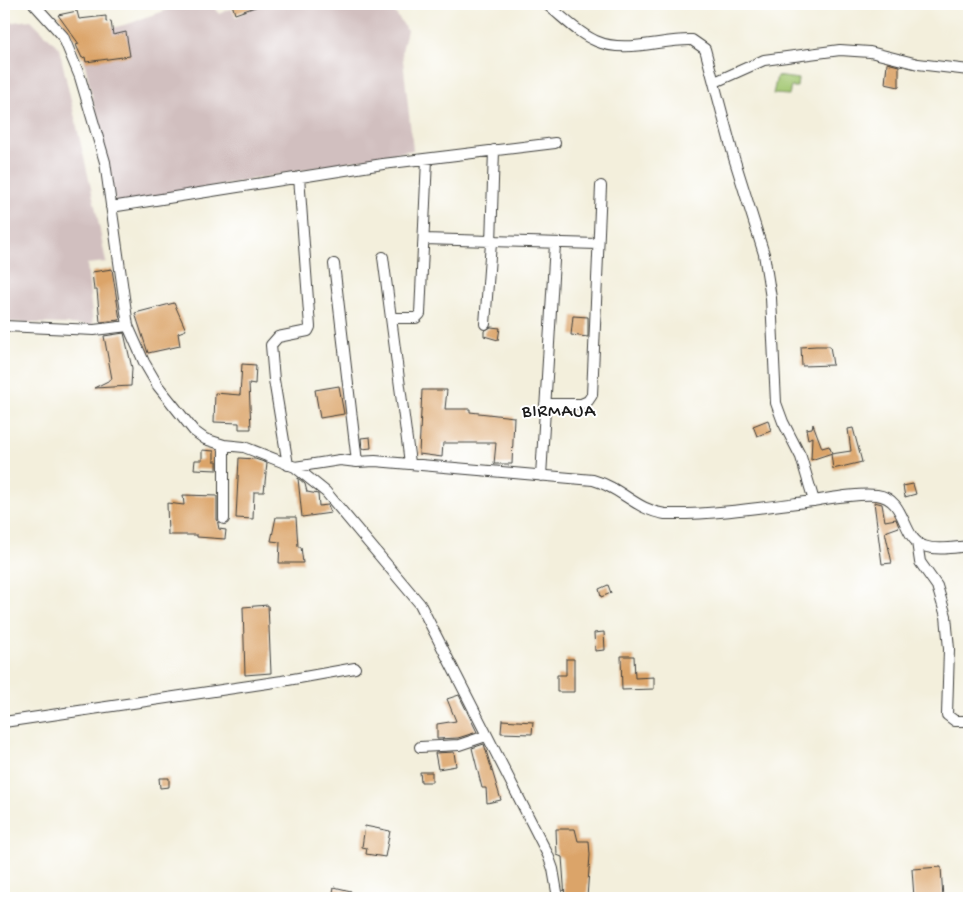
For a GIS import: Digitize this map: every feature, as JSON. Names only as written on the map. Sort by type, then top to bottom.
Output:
[{"type":"street","points":[[34,4],[63,36],[71,54],[105,162],[128,326],[158,386],[188,424],[206,439],[224,445],[244,447],[292,466],[326,492],[420,604],[548,855],[553,869],[558,898]]},
{"type":"street","points":[[546,4],[585,35],[602,43],[623,46],[683,39],[697,41],[709,56],[734,158],[756,223],[769,279],[776,402],[783,422],[801,457],[814,501]]},
{"type":"street","points":[[715,82],[764,60],[840,50],[870,52],[918,64],[969,70]]},
{"type":"street","points":[[111,207],[298,177],[556,142]]},
{"type":"street","points":[[485,324],[491,243],[494,150]]},
{"type":"street","points":[[391,318],[413,318],[420,316],[427,159]]},
{"type":"street","points":[[292,466],[274,380],[271,345],[278,336],[303,333],[308,331],[310,326],[298,177]]},
{"type":"street","points":[[546,404],[581,404],[588,401],[592,395],[601,186]]},
{"type":"street","points":[[424,239],[491,243],[598,244]]},
{"type":"street","points":[[541,476],[554,244]]},
{"type":"street","points":[[383,257],[410,463]]},
{"type":"street","points":[[334,264],[357,462]]},
{"type":"street","points":[[4,326],[94,330],[128,326]]},
{"type":"street","points":[[224,445],[224,519]]},
{"type":"street","points":[[292,466],[340,460],[410,463],[593,480],[609,484],[643,508],[652,512],[681,514],[862,495],[883,497],[894,503],[917,542],[920,562],[937,586],[946,616],[949,649],[946,712],[955,721],[969,721]]},
{"type":"street","points":[[917,542],[924,547],[936,548],[969,546]]},
{"type":"street","points":[[4,722],[282,681],[355,668]]},
{"type":"street","points":[[420,747],[459,744],[486,736]]},
{"type":"shaded area","points":[[183,4],[213,4],[219,14],[231,8],[236,17],[251,9],[249,4],[389,4],[407,30],[402,51],[413,150],[116,204],[79,37],[131,23]]},
{"type":"shaded area","points":[[31,20],[59,48],[96,210],[106,262],[87,264],[93,325],[4,322],[4,23]]},
{"type":"green space","points":[[777,76],[798,79],[797,87],[791,87],[789,95],[773,94]]},
{"type":"building","points":[[232,4],[260,4],[261,5],[235,14]]},
{"type":"building","points":[[77,11],[79,19],[106,16],[106,22],[111,21],[113,35],[126,32],[130,56],[86,62],[85,57],[82,58],[76,45],[79,44],[58,15]]},
{"type":"building","points":[[887,63],[899,66],[899,87],[885,84]]},
{"type":"building","points":[[112,269],[120,320],[100,322],[97,290],[94,290],[92,272]]},
{"type":"building","points":[[174,303],[186,330],[178,333],[180,346],[148,353],[135,313]]},
{"type":"building","points":[[573,316],[588,317],[588,337],[571,335]]},
{"type":"building","points":[[491,327],[500,328],[498,340],[484,336],[484,331]]},
{"type":"building","points":[[124,333],[132,368],[131,386],[94,388],[112,379],[104,336]]},
{"type":"building","points":[[830,346],[833,365],[802,366],[801,347]]},
{"type":"building","points":[[242,364],[256,365],[255,384],[249,383],[251,429],[239,429],[239,423],[214,422],[215,393],[240,395]]},
{"type":"building","points":[[339,386],[344,414],[320,418],[315,390]]},
{"type":"building","points":[[422,390],[447,390],[445,409],[470,409],[470,412],[514,417],[512,464],[494,464],[496,443],[443,443],[442,457],[419,454]]},
{"type":"building","points":[[768,420],[771,431],[757,436],[753,426]]},
{"type":"building","points":[[813,424],[822,448],[829,446],[832,453],[811,460],[812,437],[808,439],[806,429],[812,428]]},
{"type":"building","points":[[853,428],[862,462],[833,469],[831,454],[851,451],[848,429]]},
{"type":"building","points":[[370,437],[371,448],[362,449],[361,438]]},
{"type":"building","points":[[202,450],[214,451],[214,461],[217,461],[217,470],[194,469],[195,460],[202,460]]},
{"type":"building","points":[[239,458],[255,459],[267,463],[264,492],[254,492],[253,519],[236,518]]},
{"type":"building","points":[[298,478],[305,484],[307,492],[318,494],[319,506],[328,505],[331,513],[302,517]]},
{"type":"building","points":[[913,484],[916,494],[905,497],[903,486]]},
{"type":"building","points":[[183,495],[217,496],[217,519],[219,529],[226,530],[225,539],[197,537],[197,535],[168,535],[167,503],[184,505]]},
{"type":"building","points":[[874,502],[882,504],[885,521],[896,519],[899,527],[885,532],[892,563],[882,564]]},
{"type":"building","points":[[276,517],[296,517],[298,547],[301,547],[303,563],[279,563],[280,542],[271,541]]},
{"type":"building","points":[[608,585],[611,593],[601,597],[599,589]]},
{"type":"building","points":[[268,605],[271,673],[245,675],[243,607]]},
{"type":"building","points":[[604,632],[605,650],[595,651],[594,633]]},
{"type":"building","points":[[621,656],[634,656],[635,678],[654,677],[654,689],[622,690]]},
{"type":"building","points":[[566,659],[574,659],[574,692],[557,692],[557,675],[566,675]]},
{"type":"building","points":[[459,695],[477,732],[458,738],[437,739],[437,724],[456,721],[447,699]]},
{"type":"building","points":[[502,720],[533,722],[532,734],[501,733]]},
{"type":"building","points":[[484,744],[501,800],[487,803],[486,788],[482,788],[472,748]]},
{"type":"building","points":[[454,752],[456,766],[438,769],[435,753]]},
{"type":"building","points":[[420,772],[432,772],[432,782],[421,782]]},
{"type":"building","points":[[159,778],[169,778],[169,787],[160,788]]},
{"type":"building","points":[[365,826],[390,831],[385,857],[366,854],[367,848],[362,847]]},
{"type":"building","points":[[556,829],[575,829],[578,841],[589,841],[587,898],[565,898],[562,857],[557,855]]},
{"type":"building","points":[[941,867],[943,898],[914,898],[912,869]]},
{"type":"building","points":[[334,887],[351,891],[350,898],[332,898]]},
{"type":"district","name":"BIRMAUA","points":[[559,412]]}]
